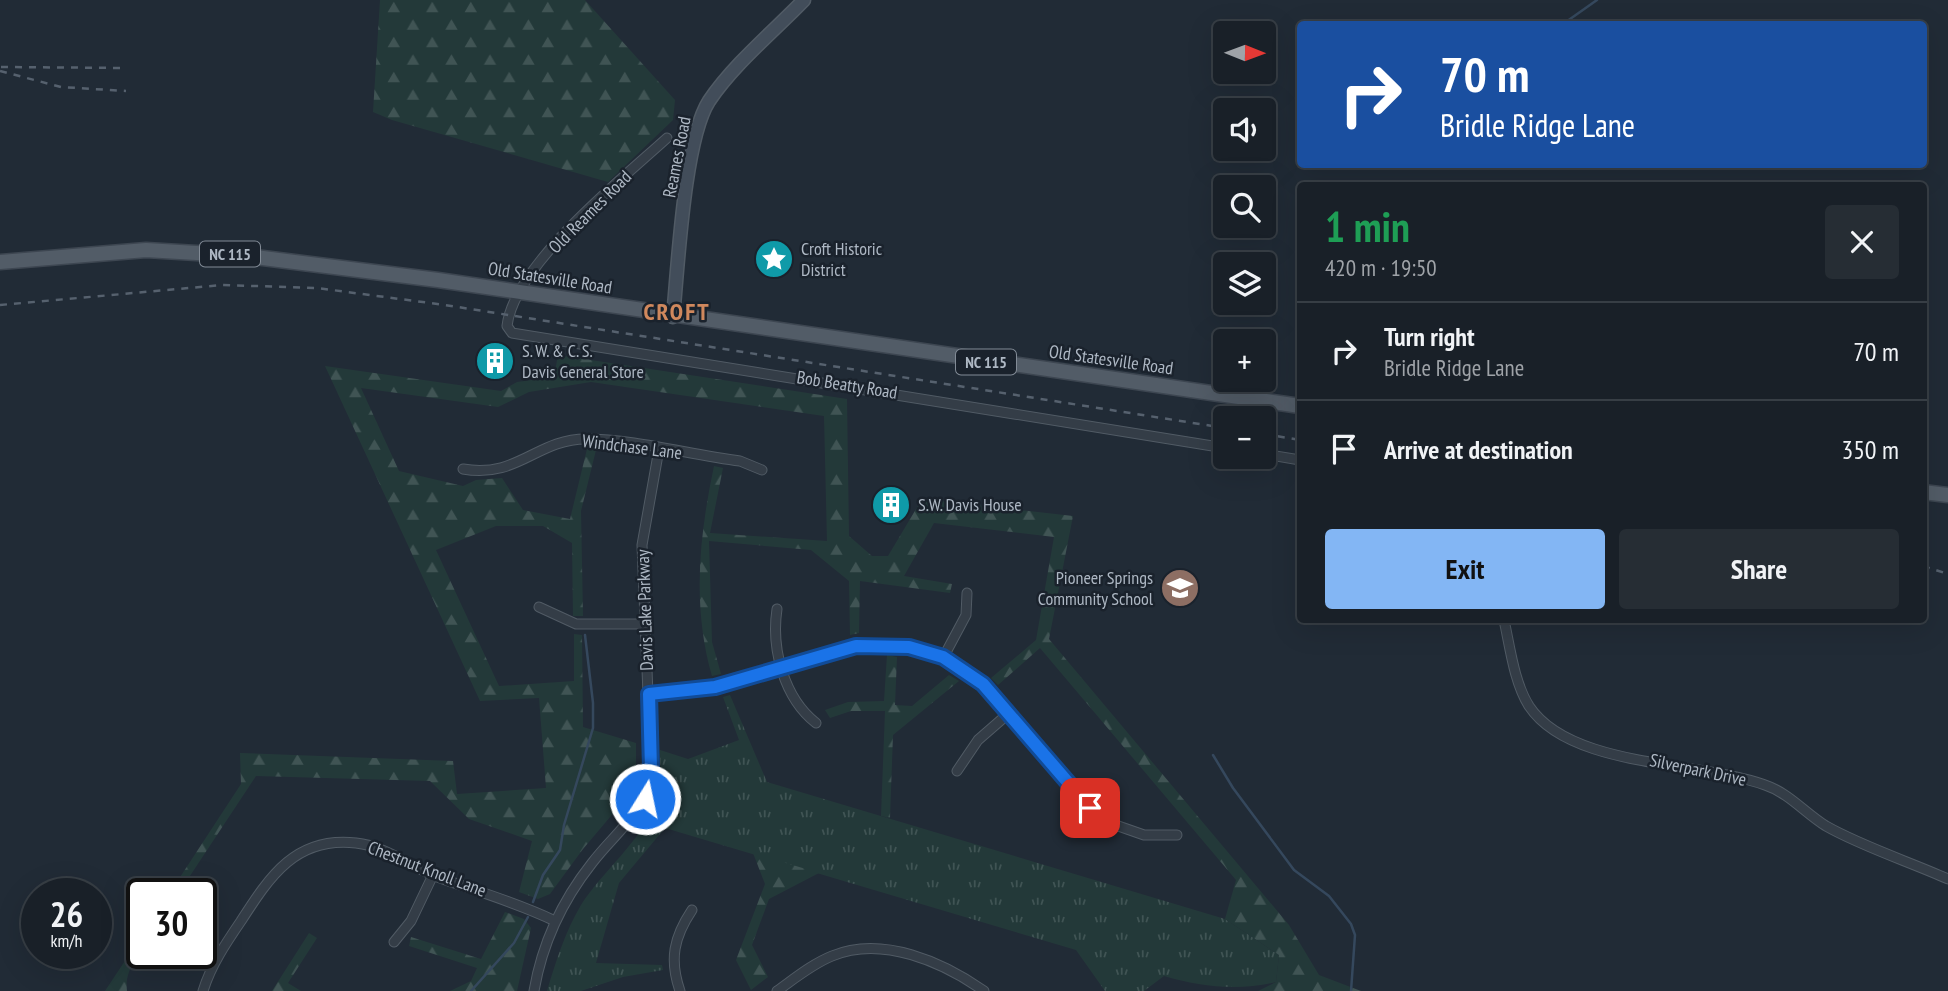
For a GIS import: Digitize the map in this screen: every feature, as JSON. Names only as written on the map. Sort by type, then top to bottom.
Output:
[{"type":"main road","name":"Reames Road","points":[[673,317],[686,197],[701,116],[729,77],[804,0]]},
{"type":"main road","name":"Old Statesville Road","points":[[0,262],[177,250],[351,269],[1297,406]]},
{"type":"main road","points":[[1927,492],[1948,495]]},
{"type":"street","name":"Old Reames Road","points":[[519,293],[570,228],[667,138]]},
{"type":"street","name":"Bob Beatty Road","points":[[519,293],[509,309],[507,326],[516,334],[807,378],[1213,446]]},
{"type":"street","name":"Windchase Lane","points":[[463,468],[497,471],[558,443],[578,440],[740,461],[762,470]]},
{"type":"street","name":"Davis Lake Parkway","points":[[534,991],[555,921],[592,863],[632,819],[645,799],[651,769],[642,545],[659,449]]},
{"type":"street","points":[[1276,456],[1297,460]]},
{"type":"street","points":[[943,657],[966,615],[967,593]]},
{"type":"street","points":[[539,607],[576,624],[645,624]]},
{"type":"street","points":[[777,609],[775,632],[782,667],[798,706],[816,723]]},
{"type":"street","name":"Silverpark Drive","points":[[1505,623],[1513,663],[1529,705],[1570,742],[1599,751],[1689,766],[1769,786],[1806,808],[1826,826],[1948,879]]},
{"type":"street","points":[[649,694],[715,687],[856,646],[876,644],[909,647],[943,657],[972,674],[1104,821],[1144,835],[1177,835]]},
{"type":"street","points":[[957,771],[978,740],[1009,713]]},
{"type":"street","name":"Chestnut Knoll Lane","points":[[203,991],[215,963],[268,878],[299,852],[319,844],[357,843],[380,848],[433,875],[517,903],[555,921]]},
{"type":"street","points":[[394,942],[411,921],[433,875]]},
{"type":"street","points":[[680,991],[673,952],[676,939],[692,909]]},
{"type":"street","points":[[777,991],[832,956],[864,949],[915,957],[954,972],[984,991]]},
{"type":"green space","points":[[380,0],[585,0],[675,100],[673,120],[608,182],[392,120],[373,112]]},
{"type":"green space","points":[[558,355],[847,399],[849,536],[872,556],[888,556],[922,499],[1073,516],[1049,639],[1289,925],[1319,975],[1361,991],[1258,991],[1276,982],[1279,955],[1225,919],[1236,880],[1040,648],[998,685],[991,678],[1036,640],[1054,537],[934,523],[904,576],[952,584],[950,593],[860,581],[859,633],[850,635],[849,581],[811,550],[709,541],[712,642],[721,674],[712,676],[702,624],[700,571],[714,466],[723,468],[710,533],[827,541],[824,416],[591,382],[529,392],[498,407],[361,388],[399,471],[463,486],[476,480],[502,478],[523,510],[570,519],[587,449],[596,450],[581,511],[583,616],[573,616],[572,543],[543,526],[496,526],[436,550],[499,686],[574,681],[574,634],[582,635],[583,727],[636,743],[636,775],[627,797],[583,849],[550,894],[538,899],[519,892],[532,841],[469,819],[430,781],[256,776],[189,878],[179,878],[241,784],[240,753],[453,761],[457,794],[546,788],[539,698],[480,701],[325,366],[501,391],[517,382],[554,377]]},
{"type":"green space","points":[[887,655],[897,657],[895,705],[912,706],[949,675],[959,681],[893,735],[890,818],[881,816],[885,711],[851,711],[830,718],[825,710],[848,702],[884,701]]},
{"type":"green space","points":[[730,695],[767,782],[1225,919],[1279,955],[1276,982],[1220,986],[1164,976],[1144,991],[1105,991],[1076,950],[665,828],[619,883],[596,963],[662,965],[663,970],[623,977],[581,991],[547,991],[575,915],[649,817],[659,791],[660,750],[688,759],[739,740],[723,697]]},
{"type":"green space","points":[[753,853],[819,873],[769,899],[752,945],[768,977],[751,990],[736,960],[765,884]]},
{"type":"green space","points":[[505,912],[524,919],[531,928],[517,991],[450,991],[471,981],[477,968],[409,946],[411,937],[481,959]]},
{"type":"green space","points":[[309,933],[317,938],[288,983],[301,991],[272,991]]},
{"type":"green space","points":[[126,959],[126,969],[131,969],[127,991],[105,991]]},
{"type":"waterway","points":[[1567,21],[1597,0]]},
{"type":"waterway","points":[[533,902],[543,875],[560,850],[564,825],[593,728],[593,703],[585,635]]},
{"type":"waterway","points":[[1213,755],[1233,788],[1294,870],[1329,896],[1351,924],[1355,935],[1351,991]]},
{"type":"waterway","points":[[471,991],[514,943],[528,917]]},
{"type":"railway","points":[[1,67],[127,68]]},
{"type":"railway","points":[[0,71],[61,87],[126,91]]},
{"type":"railway","points":[[0,305],[223,285],[317,288],[445,305],[1213,426]]},
{"type":"railway","points":[[1276,436],[1297,440]]},
{"type":"railway","points":[[1927,567],[1948,574]]},
{"type":"place","name":"Croft Historic District","points":[[774,259]]},
{"type":"place","name":"S. W. & C. S. Davis General Store","points":[[495,361]]},
{"type":"place","name":"S.W. Davis House","points":[[891,505]]},
{"type":"place","name":"Pioneer Springs Community School","points":[[1180,588]]},
{"type":"district","name":"CROFT","points":[[677,312]]},
{"type":"route","points":[[645,799],[651,769],[649,694],[715,687],[856,646],[895,644],[943,657],[972,674],[1090,808]]}]
